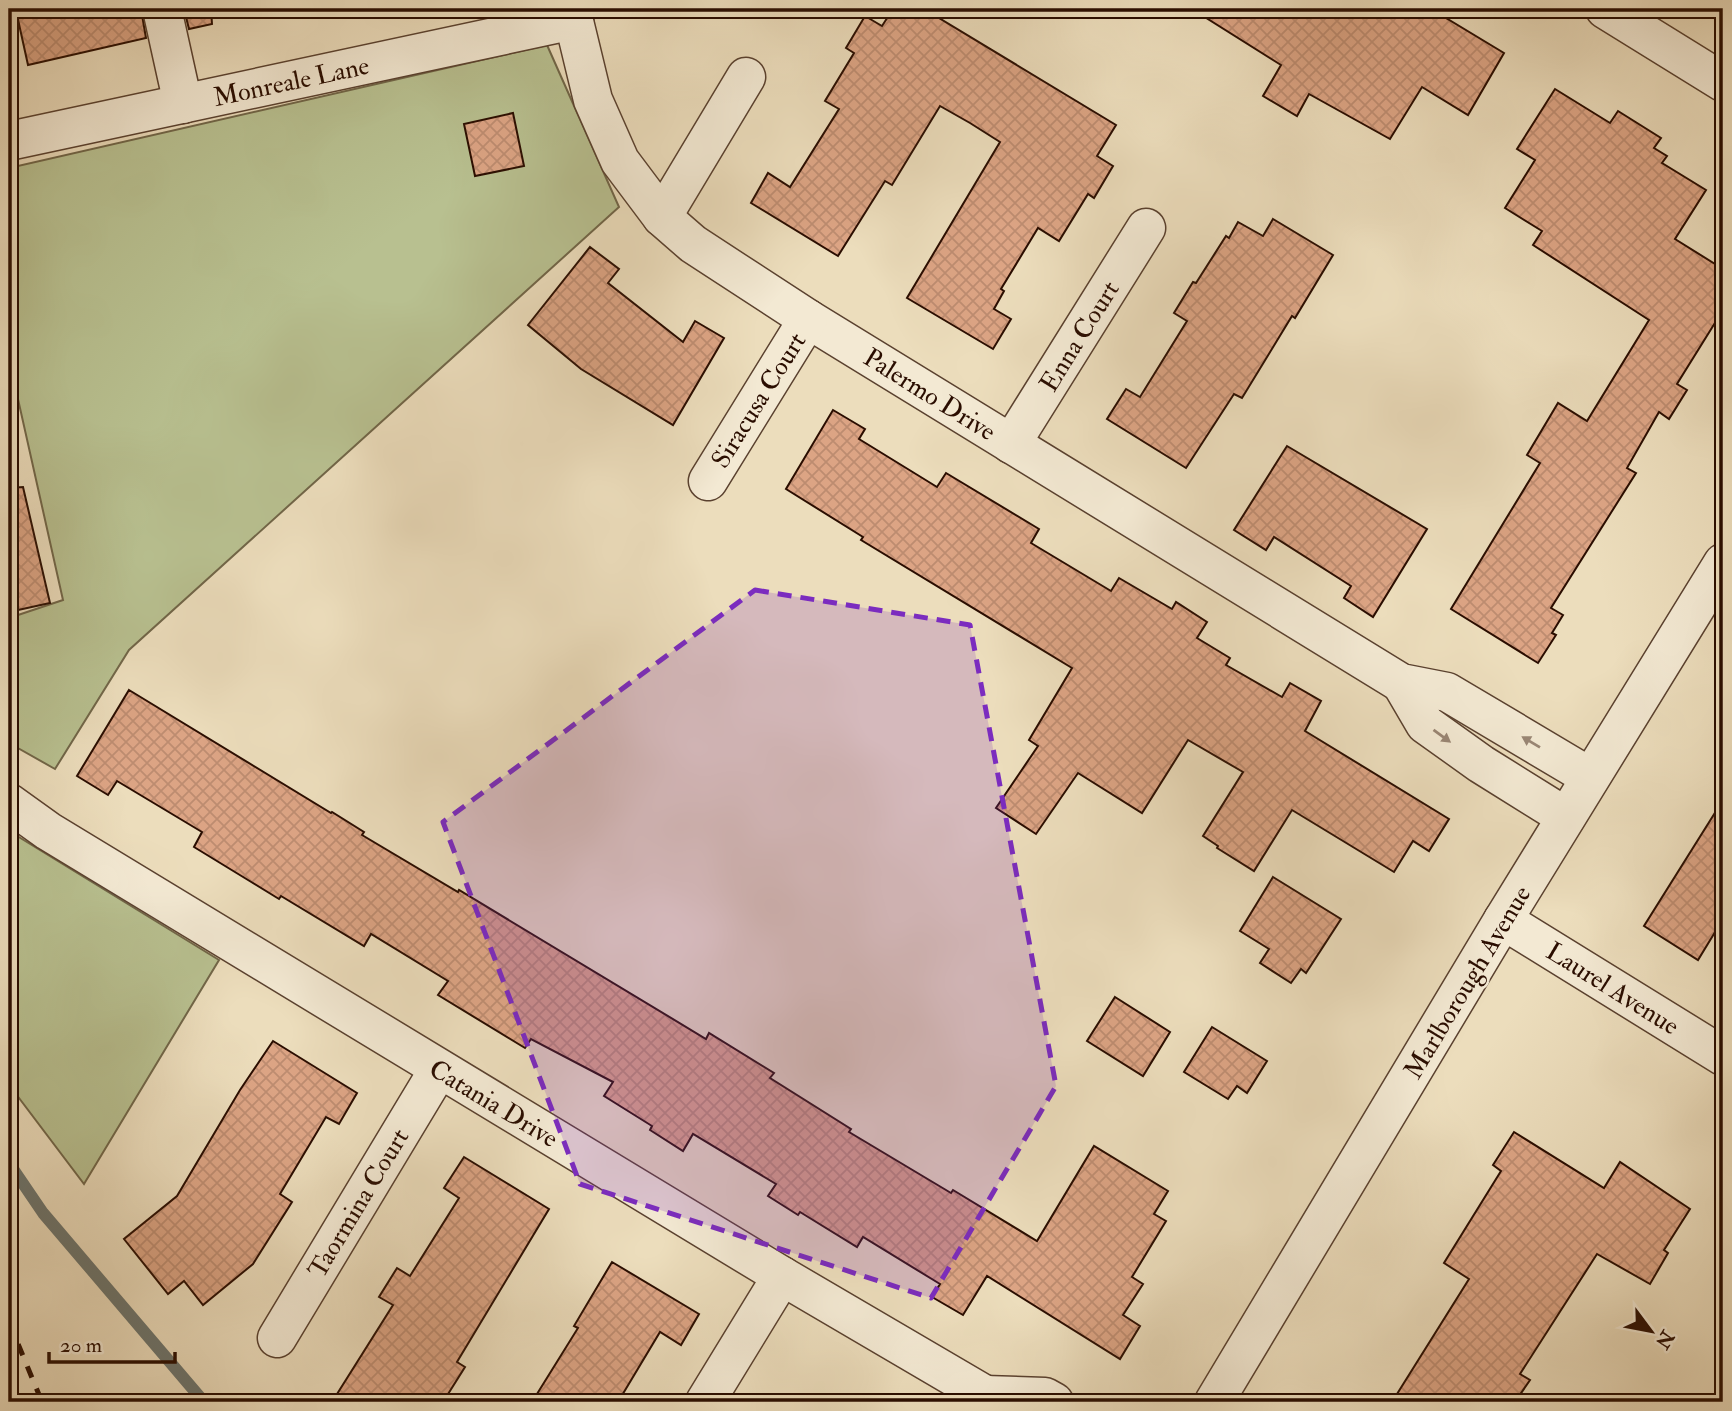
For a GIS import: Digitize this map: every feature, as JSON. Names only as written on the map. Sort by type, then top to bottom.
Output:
[{"type":"street","points":[[162,9],[183,104]]},
{"type":"street","points":[[1605,9],[1723,82]]},
{"type":"street","name":"Monreale Lane","points":[[9,141],[183,104],[573,14]]},
{"type":"street","name":"Palermo Drive","points":[[573,14],[593,100],[620,161],[662,217],[693,244],[808,319],[1401,683],[1447,692],[1590,777]]},
{"type":"street","points":[[662,217],[746,77]]},
{"type":"street","name":"Enna Court","points":[[1011,444],[1146,228]]},
{"type":"street","name":"Siracusa Court","points":[[708,481],[808,319]]},
{"type":"street","name":"Marlborough Avenue","points":[[1214,1402],[1503,920],[1723,563]]},
{"type":"street","name":"Palermo Drive","points":[[1401,683],[1425,724],[1481,764],[1566,817]]},
{"type":"street","name":"Catania Drive","points":[[9,803],[48,831],[988,1399],[1045,1397],[1054,1402]]},
{"type":"street","name":"Laurel Avenue","points":[[1503,920],[1723,1056]]},
{"type":"street","name":"Taormina Court","points":[[276,1338],[439,1069]]},
{"type":"street","points":[[705,1402],[782,1276]]},
{"type":"highlighted area","points":[[755,590],[970,625],[1056,1086],[931,1298],[580,1184],[443,822]]},
{"type":"green space","points":[[547,45],[619,207],[129,650],[55,769],[9,743],[9,618],[63,600],[9,359],[9,168]]},
{"type":"green space","points":[[9,831],[219,960],[84,1184],[16,1094],[18,1058],[9,1031]]},
{"type":"building","points":[[44,9],[141,9],[146,38],[28,65],[17,15]]},
{"type":"building","points":[[184,9],[211,9],[212,24],[189,29]]},
{"type":"building","points":[[893,9],[924,9],[1116,125],[1097,156],[1113,166],[1094,198],[1088,194],[1059,241],[1038,228],[1001,289],[1004,291],[994,309],[1011,319],[993,349],[907,298],[1000,142],[970,123],[940,106],[892,185],[885,181],[838,256],[751,203],[768,173],[790,187],[839,109],[825,101],[854,53],[846,48],[865,16],[882,26]]},
{"type":"building","points":[[1192,9],[1431,9],[1504,53],[1468,115],[1422,87],[1390,139],[1309,94],[1297,116],[1263,96],[1281,65]]},
{"type":"building","points":[[1555,89],[1610,123],[1618,111],[1661,138],[1654,148],[1667,156],[1662,163],[1706,190],[1675,239],[1723,269],[1723,310],[1677,384],[1687,390],[1669,419],[1659,412],[1627,468],[1636,473],[1551,608],[1563,615],[1552,633],[1556,635],[1538,663],[1451,609],[1540,463],[1527,455],[1558,403],[1587,421],[1649,320],[1533,245],[1542,231],[1505,208],[1535,160],[1517,149]]},
{"type":"building","points":[[513,113],[524,166],[475,176],[464,124]]},
{"type":"building","points":[[1273,219],[1333,255],[1242,398],[1234,394],[1186,468],[1107,419],[1126,389],[1140,397],[1187,321],[1174,313],[1226,236],[1229,238],[1238,222],[1263,236]]},
{"type":"building","points":[[590,247],[619,269],[608,283],[683,342],[695,321],[724,338],[673,425],[581,369],[528,325]]},
{"type":"building","points":[[833,410],[865,429],[859,439],[937,487],[946,473],[1039,529],[1031,543],[1111,591],[1119,578],[1172,609],[1176,602],[1207,622],[1197,638],[1230,658],[1226,665],[1282,697],[1290,683],[1321,701],[1305,731],[1449,819],[1429,851],[1413,841],[1394,872],[1292,810],[1254,871],[1203,836],[1243,772],[1188,740],[1142,813],[1078,773],[1036,834],[996,808],[1038,746],[1029,740],[1072,668],[861,540],[863,537],[786,489]]},
{"type":"building","points":[[1287,446],[1427,529],[1373,617],[1344,598],[1351,586],[1274,537],[1266,550],[1234,530]]},
{"type":"building","points":[[23,487],[50,603],[9,612],[9,488]]},
{"type":"building","points":[[129,690],[332,812],[364,832],[362,835],[458,892],[459,890],[706,1039],[709,1033],[774,1073],[770,1078],[851,1129],[849,1132],[1037,1241],[1094,1146],[1168,1191],[1154,1214],[1166,1221],[1132,1277],[1143,1284],[1123,1315],[1140,1326],[1120,1359],[987,1276],[963,1315],[932,1297],[940,1284],[863,1237],[857,1247],[800,1212],[798,1215],[768,1196],[776,1184],[693,1134],[683,1151],[650,1130],[652,1126],[604,1096],[613,1082],[531,1039],[525,1048],[438,995],[448,981],[371,934],[364,946],[281,896],[279,899],[194,847],[202,832],[117,781],[108,795],[77,776]]},
{"type":"building","points":[[1723,800],[1723,919],[1698,960],[1644,926]]},
{"type":"building","points":[[1273,877],[1341,919],[1306,973],[1301,969],[1291,983],[1260,963],[1269,949],[1240,931]]},
{"type":"building","points":[[1115,997],[1170,1032],[1143,1076],[1087,1041]]},
{"type":"building","points":[[1212,1027],[1267,1061],[1247,1093],[1237,1086],[1228,1099],[1184,1072]]},
{"type":"building","points":[[273,1041],[357,1093],[339,1124],[326,1117],[280,1194],[292,1202],[253,1264],[203,1305],[184,1281],[168,1294],[124,1239],[177,1196],[240,1090]]},
{"type":"building","points":[[1514,1132],[1604,1188],[1620,1162],[1690,1209],[1664,1250],[1668,1253],[1650,1284],[1597,1254],[1520,1374],[1530,1380],[1515,1402],[1392,1402],[1469,1279],[1444,1263],[1501,1171],[1493,1165]]},
{"type":"building","points":[[464,1157],[549,1209],[457,1362],[465,1367],[443,1402],[332,1402],[393,1305],[379,1297],[397,1268],[410,1276],[459,1198],[444,1188]]},
{"type":"building","points":[[612,1262],[699,1314],[681,1345],[660,1332],[618,1402],[532,1402],[578,1328],[574,1326]]},
{"type":"waterway","points":[[9,1163],[43,1213],[204,1402]]},
{"type":"railway","points":[[9,1322],[42,1402]]},
{"type":"railway","points":[[9,1398],[10,1402]]}]
